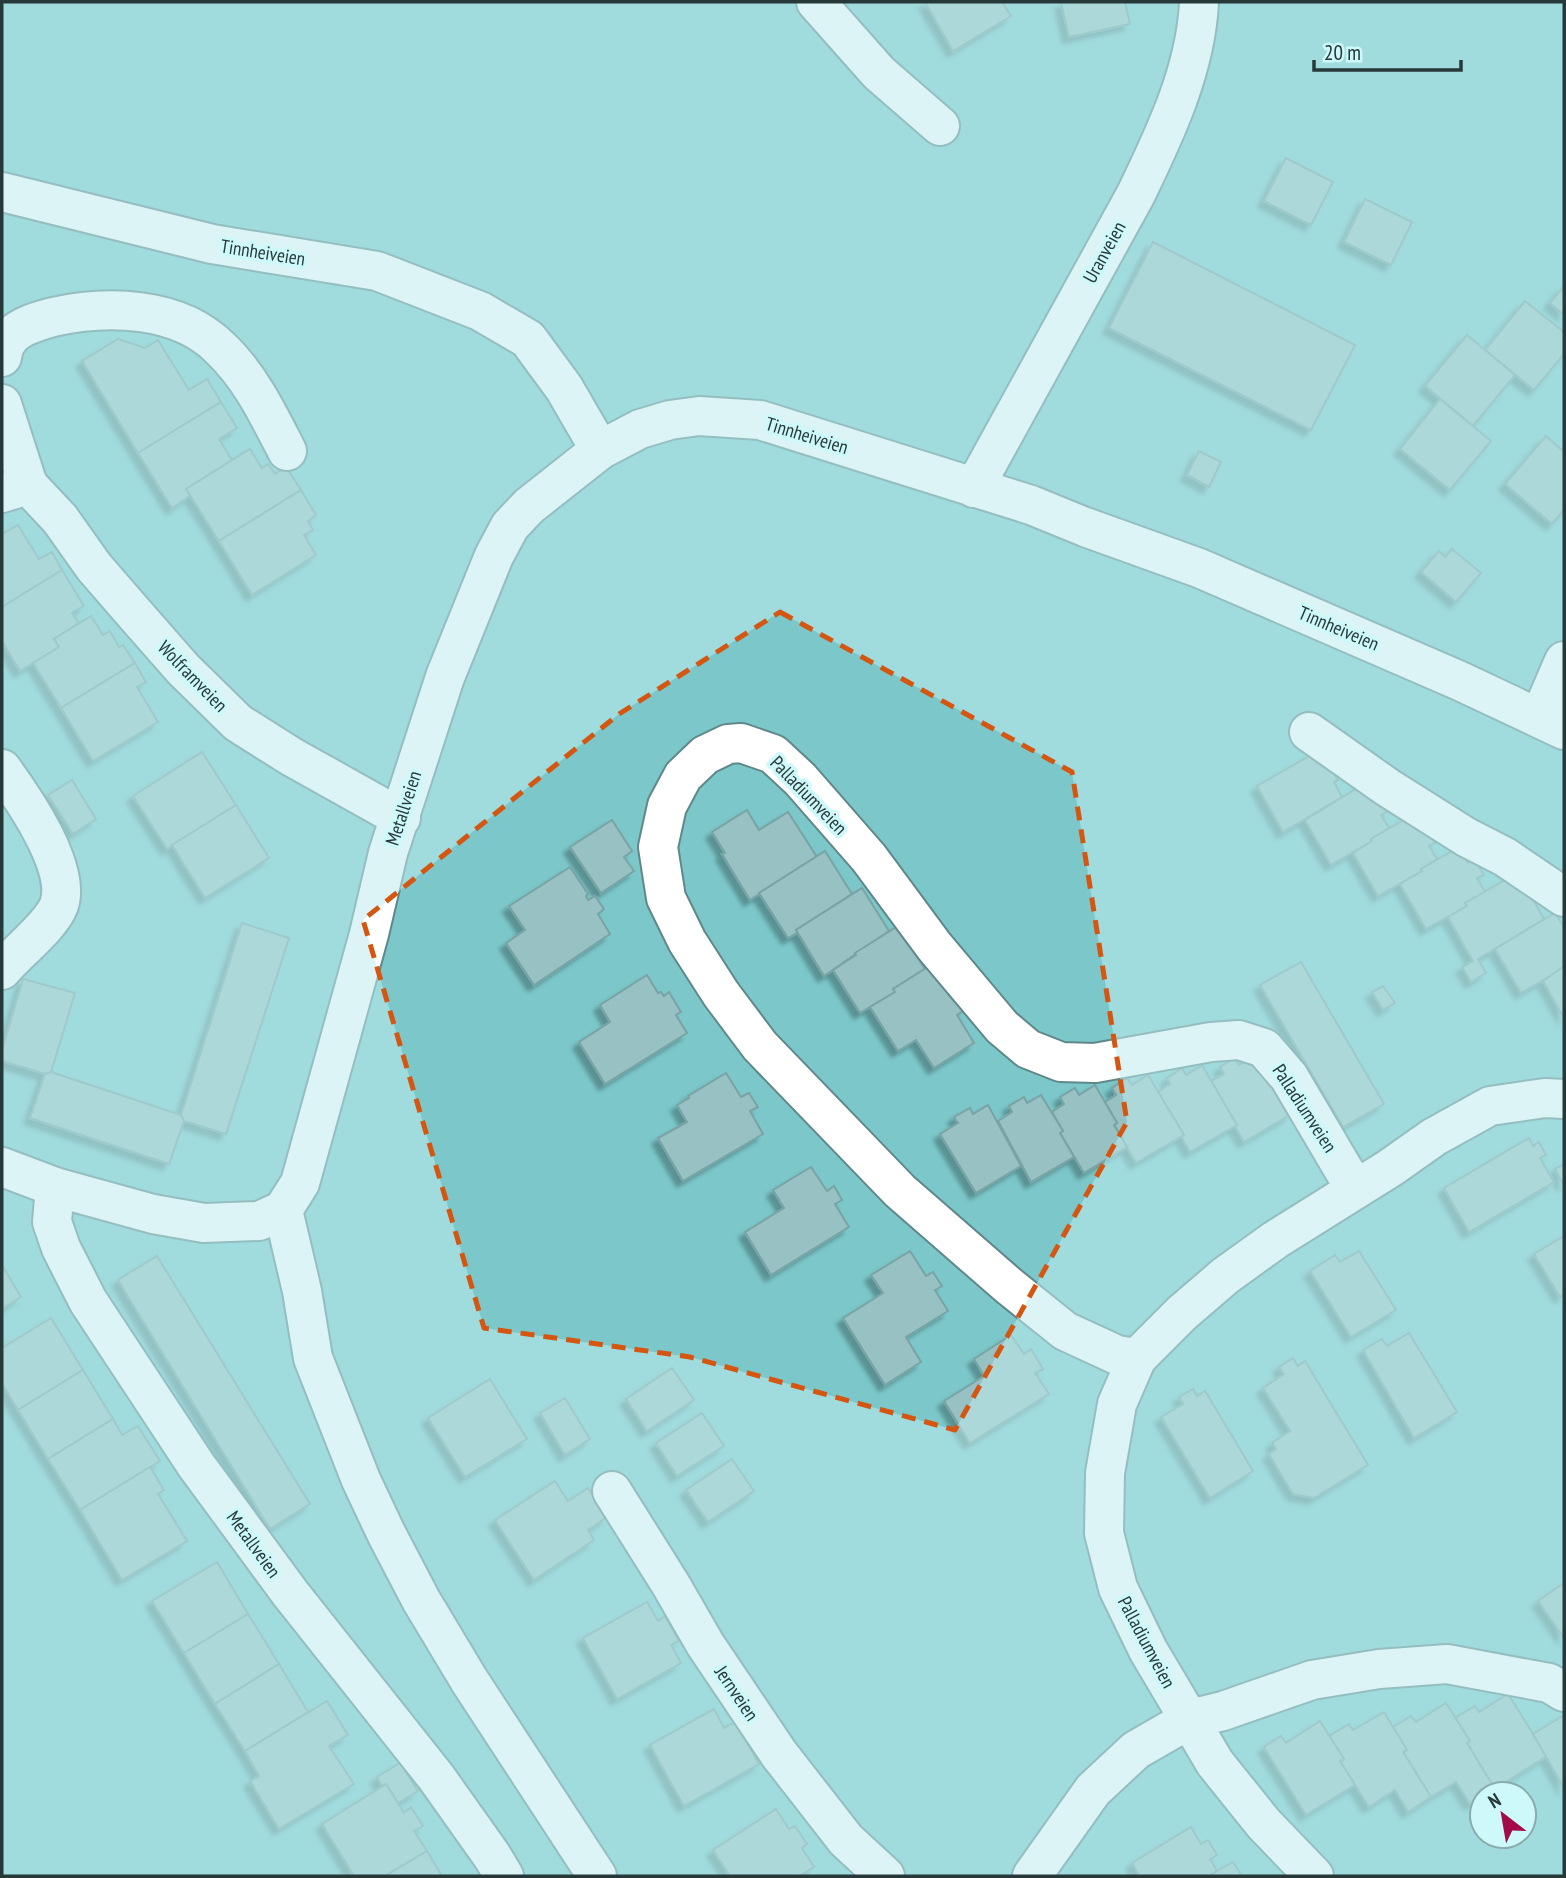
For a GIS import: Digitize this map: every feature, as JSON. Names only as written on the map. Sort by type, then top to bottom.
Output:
[{"type":"street","points":[[816,2],[879,73],[940,126]]},
{"type":"street","name":"Uranveien","points":[[974,488],[1157,151],[1191,62],[1199,2]]},
{"type":"street","name":"Tinnheiveien","points":[[2,192],[212,244],[377,271],[480,311],[528,339],[564,387],[600,450],[640,429],[670,420],[699,416],[760,420],[1031,505],[1199,568],[1552,724]]},
{"type":"street","points":[[2,357],[7,340],[32,322],[108,309],[156,315],[192,328],[220,347],[252,389],[287,451]]},
{"type":"street","name":"Wolframveien","points":[[2,404],[15,489],[60,519],[94,567],[183,669],[238,723],[292,757],[401,818]]},
{"type":"street","name":"Metallveien","points":[[283,1210],[300,1183],[369,934],[388,853],[445,677],[494,556],[510,526],[529,506],[600,450]]},
{"type":"street","points":[[1552,724],[1564,661]]},
{"type":"street","points":[[1309,732],[1398,794],[1466,837],[1506,857],[1564,897]]},
{"type":"street","name":"Palladiumveien","points":[[1138,1358],[1117,1354],[1065,1331],[900,1191],[760,1046],[721,994],[687,941],[666,898],[658,847],[667,806],[683,776],[705,755],[728,744],[741,743],[773,754],[800,779],[869,858],[934,946],[1002,1027],[1028,1049],[1061,1062],[1095,1063],[1210,1042],[1239,1040],[1264,1048],[1289,1077],[1355,1189]]},
{"type":"street","points":[[2,769],[24,799],[50,847],[61,887],[59,906],[43,928],[2,970]]},
{"type":"street","name":"Palladiumveien","points":[[1314,1876],[1264,1824],[1215,1763],[1148,1650],[1118,1588],[1104,1534],[1105,1473],[1117,1404],[1138,1358],[1182,1312],[1225,1276],[1275,1240],[1434,1137],[1490,1106],[1545,1098],[1564,1099]]},
{"type":"street","points":[[2,1167],[55,1187],[153,1214],[204,1223],[259,1221],[283,1210],[302,1291],[313,1358],[361,1480],[421,1600],[597,1876]]},
{"type":"street","name":"Metallveien","points":[[55,1187],[52,1222],[61,1248],[88,1301],[196,1465],[290,1593],[436,1777],[504,1876]]},
{"type":"street","name":"Jernveien","points":[[612,1491],[705,1644],[779,1754],[846,1840],[885,1876]]},
{"type":"street","points":[[1032,1876],[1093,1790],[1136,1750],[1190,1719],[1223,1711],[1312,1680],[1379,1669],[1447,1664],[1549,1683],[1564,1692]]},
{"type":"highlighted area","points":[[780,612],[1072,772],[1127,1122],[955,1430],[690,1357],[484,1328],[363,920],[619,714]]},
{"type":"shaded area","points":[[2,2],[1564,2],[1564,1876],[2,1876]]},
{"type":"building","points":[[925,2],[1002,2],[1011,16],[953,51]]},
{"type":"building","points":[[1061,2],[1125,2],[1130,24],[1069,37]]},
{"type":"building","points":[[1286,158],[1333,182],[1311,225],[1264,201]]},
{"type":"building","points":[[1365,199],[1412,222],[1391,265],[1344,242]]},
{"type":"building","points":[[1153,242],[1355,345],[1311,430],[1109,328]]},
{"type":"building","points":[[1564,286],[1564,315],[1550,303]]},
{"type":"building","points":[[1525,301],[1564,332],[1564,354],[1534,390],[1485,350]]},
{"type":"building","points":[[1467,335],[1515,375],[1473,426],[1425,386]]},
{"type":"building","points":[[118,339],[145,348],[158,340],[189,390],[207,379],[221,402],[138,453],[82,361]]},
{"type":"building","points":[[1440,399],[1491,441],[1450,490],[1400,449]]},
{"type":"building","points":[[221,402],[237,428],[219,439],[232,460],[186,489],[190,496],[172,508],[138,453]]},
{"type":"building","points":[[1546,436],[1564,452],[1564,510],[1552,524],[1505,484]]},
{"type":"building","points":[[250,449],[262,468],[268,464],[275,474],[286,467],[301,490],[219,541],[186,489]]},
{"type":"building","points":[[1199,451],[1221,462],[1209,487],[1187,475]]},
{"type":"building","points":[[301,490],[316,515],[308,521],[313,530],[304,535],[316,555],[252,595],[219,541]]},
{"type":"building","points":[[18,525],[39,559],[52,552],[62,570],[2,607],[2,534]]},
{"type":"building","points":[[1452,549],[1481,573],[1456,602],[1421,572],[1439,551],[1445,557]]},
{"type":"building","points":[[62,570],[84,606],[72,613],[79,623],[54,639],[59,647],[20,671],[2,641],[2,607]]},
{"type":"building","points":[[91,616],[103,635],[110,631],[119,647],[123,645],[135,663],[61,708],[33,663],[59,647],[54,639]]},
{"type":"building","points":[[135,663],[146,682],[137,687],[158,722],[93,761],[61,708]]},
{"type":"building","points":[[202,752],[236,805],[167,849],[133,796]]},
{"type":"building","points":[[1316,752],[1326,768],[1330,765],[1338,780],[1334,782],[1342,797],[1283,832],[1257,786]]},
{"type":"building","points":[[72,780],[96,819],[73,834],[48,795]]},
{"type":"building","points":[[1364,784],[1379,796],[1388,811],[1381,815],[1389,828],[1331,865],[1305,820]]},
{"type":"building","points":[[236,805],[269,858],[205,898],[172,845]]},
{"type":"building","points":[[747,810],[759,830],[788,812],[817,857],[750,900],[712,832]]},
{"type":"building","points":[[1412,815],[1426,827],[1435,843],[1429,846],[1437,859],[1421,869],[1422,871],[1378,896],[1353,853]]},
{"type":"building","points":[[612,820],[632,851],[624,857],[634,871],[601,893],[570,847]]},
{"type":"building","points":[[1459,847],[1468,863],[1475,859],[1484,875],[1477,878],[1485,892],[1465,903],[1467,906],[1426,929],[1400,884]]},
{"type":"building","points":[[825,851],[852,894],[788,938],[759,893]]},
{"type":"building","points":[[570,867],[588,894],[588,900],[595,896],[604,909],[598,914],[610,934],[534,985],[506,943],[525,930],[509,906]]},
{"type":"building","points":[[1514,875],[1527,889],[1544,919],[1478,959],[1486,973],[1471,982],[1462,967],[1473,961],[1448,917],[1467,906],[1465,903]]},
{"type":"building","points":[[862,888],[889,931],[824,976],[796,930]]},
{"type":"building","points":[[1555,913],[1564,927],[1564,968],[1521,993],[1495,949]]},
{"type":"building","points":[[242,923],[289,938],[226,1134],[184,1121],[181,1115]]},
{"type":"building","points":[[898,926],[925,969],[893,989],[895,992],[860,1013],[833,970]]},
{"type":"building","points":[[1301,962],[1384,1104],[1343,1127],[1260,985]]},
{"type":"building","points":[[934,963],[964,1010],[957,1015],[974,1043],[934,1068],[916,1040],[898,1051],[870,1007]]},
{"type":"building","points":[[1564,966],[1564,1018],[1543,981]]},
{"type":"building","points":[[647,975],[658,993],[661,992],[664,996],[669,992],[681,1012],[676,1015],[687,1033],[605,1084],[579,1042],[610,1022],[600,1005]]},
{"type":"building","points":[[23,979],[75,993],[51,1072],[45,1074],[2,1061],[2,1050]]},
{"type":"building","points":[[1383,986],[1395,1003],[1383,1010],[1372,992]]},
{"type":"building","points":[[1254,1055],[1290,1115],[1244,1142],[1211,1081],[1224,1074],[1220,1067],[1235,1058],[1239,1065]]},
{"type":"building","points":[[1202,1065],[1237,1125],[1190,1152],[1181,1136],[1184,1135],[1158,1092],[1170,1084],[1167,1078],[1182,1068],[1186,1075]]},
{"type":"building","points":[[51,1072],[181,1115],[184,1121],[169,1164],[30,1118],[45,1074]]},
{"type":"building","points":[[726,1073],[741,1097],[749,1093],[758,1107],[750,1111],[763,1134],[683,1181],[658,1138],[687,1122],[677,1105]]},
{"type":"building","points":[[1148,1075],[1184,1135],[1136,1163],[1114,1125],[1117,1123],[1105,1102],[1116,1095],[1112,1088],[1127,1078],[1132,1085]]},
{"type":"building","points":[[1095,1085],[1117,1123],[1114,1125],[1127,1147],[1084,1173],[1060,1133],[1063,1131],[1052,1112],[1064,1104],[1060,1097],[1075,1088],[1079,1095]]},
{"type":"building","points":[[1041,1095],[1063,1131],[1060,1133],[1074,1157],[1031,1182],[998,1121],[1012,1112],[1009,1106],[1024,1097],[1027,1103]]},
{"type":"building","points":[[988,1105],[1021,1166],[976,1193],[940,1134],[958,1123],[954,1117],[970,1108],[973,1114]]},
{"type":"building","points":[[1529,1138],[1533,1146],[1539,1142],[1546,1155],[1540,1158],[1554,1182],[1469,1232],[1444,1188]]},
{"type":"building","points":[[1564,1164],[1564,1186],[1555,1169]]},
{"type":"building","points":[[811,1167],[827,1191],[834,1186],[842,1200],[835,1204],[849,1227],[771,1275],[745,1232],[784,1208],[773,1190]]},
{"type":"building","points":[[1564,1236],[1564,1295],[1560,1297],[1534,1254]]},
{"type":"building","points":[[910,1251],[926,1276],[933,1272],[942,1286],[935,1290],[948,1311],[906,1337],[921,1362],[885,1385],[843,1318],[883,1293],[871,1275]]},
{"type":"building","points":[[1359,1251],[1396,1310],[1351,1337],[1310,1271],[1335,1255],[1340,1262]]},
{"type":"building","points":[[157,1256],[310,1504],[270,1529],[118,1280]]},
{"type":"building","points":[[2,1265],[21,1297],[2,1309]]},
{"type":"building","points":[[51,1318],[83,1370],[18,1410],[2,1383],[2,1348]]},
{"type":"building","points":[[1409,1333],[1457,1412],[1414,1438],[1363,1350],[1382,1339],[1387,1346]]},
{"type":"building","points":[[1011,1335],[1024,1354],[1031,1349],[1043,1369],[1035,1373],[1049,1394],[970,1443],[944,1401],[984,1376],[974,1359]]},
{"type":"building","points":[[1293,1358],[1298,1366],[1305,1361],[1368,1465],[1314,1498],[1293,1494],[1269,1454],[1276,1449],[1272,1443],[1290,1431],[1263,1388],[1284,1374],[1279,1367]]},
{"type":"building","points":[[672,1368],[694,1400],[647,1431],[626,1399]]},
{"type":"building","points":[[83,1370],[113,1419],[48,1459],[18,1410]]},
{"type":"building","points":[[490,1379],[527,1439],[465,1477],[428,1418]]},
{"type":"building","points":[[1193,1389],[1197,1396],[1205,1391],[1253,1471],[1210,1498],[1161,1417],[1183,1404],[1179,1397]]},
{"type":"building","points":[[565,1398],[590,1439],[565,1455],[540,1413]]},
{"type":"building","points":[[702,1413],[724,1446],[677,1476],[656,1443]]},
{"type":"building","points":[[113,1419],[122,1435],[138,1426],[160,1461],[80,1510],[48,1459]]},
{"type":"building","points":[[732,1459],[754,1491],[708,1522],[686,1490]]},
{"type":"building","points":[[150,1467],[164,1490],[158,1494],[187,1541],[122,1580],[80,1510]]},
{"type":"building","points":[[555,1481],[568,1501],[588,1488],[607,1517],[588,1530],[594,1540],[534,1580],[495,1520]]},
{"type":"building","points":[[217,1562],[248,1614],[184,1653],[152,1601]]},
{"type":"building","points":[[1564,1583],[1564,1638],[1538,1601]]},
{"type":"building","points":[[647,1602],[658,1621],[665,1616],[679,1641],[671,1645],[681,1663],[617,1699],[583,1638]]},
{"type":"building","points":[[248,1614],[279,1664],[215,1704],[184,1653]]},
{"type":"building","points":[[279,1664],[308,1712],[245,1751],[215,1704]]},
{"type":"building","points":[[1508,1694],[1547,1756],[1509,1780],[1490,1780],[1455,1718],[1475,1706],[1479,1712]]},
{"type":"building","points":[[327,1701],[348,1735],[329,1746],[354,1784],[279,1829],[250,1781],[259,1776],[245,1751]]},
{"type":"building","points":[[1446,1703],[1470,1741],[1467,1743],[1490,1780],[1468,1780],[1468,1801],[1456,1782],[1431,1797],[1403,1752],[1407,1750],[1393,1727],[1411,1716],[1416,1722]]},
{"type":"building","points":[[714,1709],[724,1728],[735,1722],[759,1764],[684,1806],[650,1745]]},
{"type":"building","points":[[1384,1712],[1407,1750],[1403,1752],[1431,1797],[1408,1812],[1395,1790],[1369,1807],[1340,1761],[1344,1759],[1329,1736],[1349,1724],[1353,1730]]},
{"type":"building","points":[[1564,1715],[1564,1788],[1533,1734]]},
{"type":"building","points":[[1320,1721],[1344,1759],[1340,1761],[1355,1785],[1306,1815],[1264,1747],[1281,1736],[1286,1743]]},
{"type":"building","points":[[400,1763],[418,1791],[398,1803],[386,1784],[382,1786],[377,1777]]},
{"type":"building","points":[[386,1784],[404,1813],[411,1807],[423,1826],[414,1831],[427,1851],[385,1876],[354,1876],[322,1824]]},
{"type":"building","points":[[776,1809],[789,1829],[795,1826],[807,1844],[802,1848],[814,1867],[799,1876],[730,1876],[713,1850]]},
{"type":"building","points":[[1191,1827],[1201,1844],[1208,1840],[1217,1855],[1210,1859],[1217,1871],[1209,1876],[1140,1876],[1132,1863]]},
{"type":"building","points":[[427,1851],[442,1876],[385,1876]]},
{"type":"building","points":[[1233,1862],[1242,1876],[1209,1876],[1217,1871]]}]
